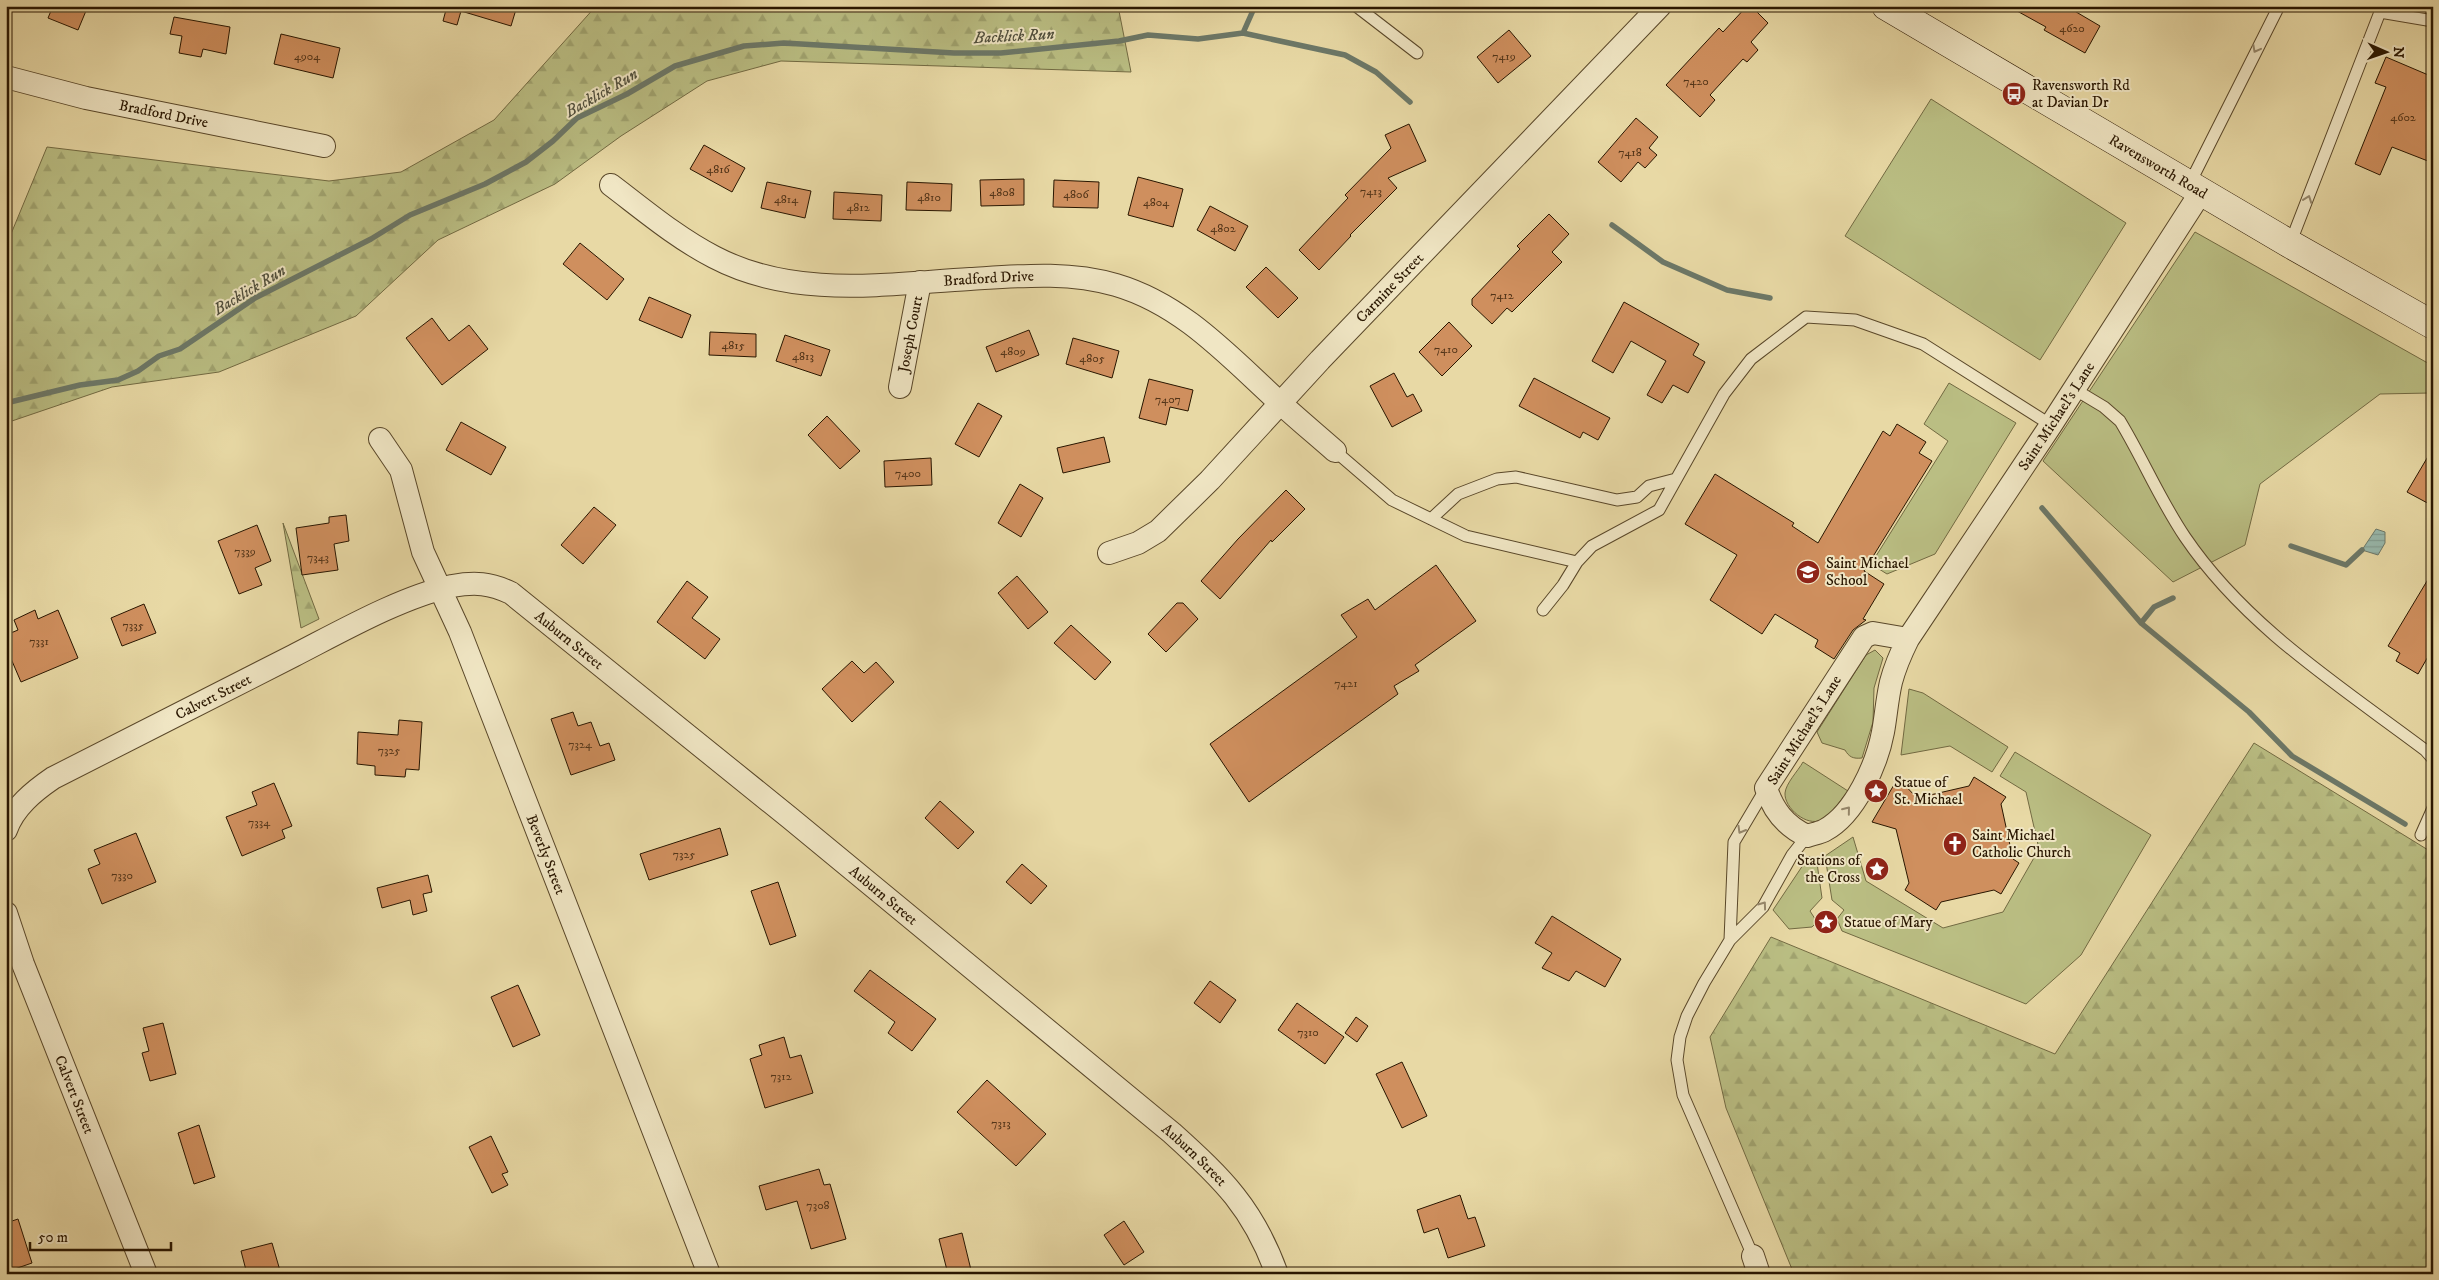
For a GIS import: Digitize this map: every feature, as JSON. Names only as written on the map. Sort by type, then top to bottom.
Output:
[{"type":"main road","name":"Ravensworth Road","points":[[1890,7],[2290,244],[2432,323]]},
{"type":"street","name":"Carmine Street","points":[[1109,553],[1138,544],[1158,530],[1281,404],[1660,6]]},
{"type":"street","name":"Bradford Drive","points":[[6,77],[86,98],[324,146]]},
{"type":"street","name":"Bradford Drive","points":[[611,185],[685,240],[716,258],[750,272],[786,282],[850,287],[1045,275],[1080,278],[1116,285],[1157,303],[1204,331],[1281,404],[1335,451]]},
{"type":"street","name":"Saint Michael's Lane","points":[[1908,640],[1873,633],[1864,637],[1766,788],[1769,799],[1780,817],[1798,832],[1807,836],[1826,830],[1843,815],[1868,777],[1883,734],[1891,683],[1898,661],[1908,640],[2074,389],[2195,188]]},
{"type":"street","name":"Joseph Court","points":[[900,387],[920,282]]},
{"type":"street","name":"Beverly Street","points":[[380,439],[401,470],[423,552],[464,641],[709,1274]]},
{"type":"street","name":"Auburn Street","points":[[441,589],[480,582],[495,585],[510,593],[790,818],[1172,1134],[1217,1174],[1256,1225],[1277,1274]]},
{"type":"street","name":"Calvert Street","points":[[6,830],[19,807],[36,790],[53,778],[395,606],[441,589]]},
{"type":"street","name":"Calvert Street","points":[[6,913],[22,964],[146,1274]]},
{"type":"lane","points":[[1356,6],[1416,53]]},
{"type":"lane","points":[[2195,188],[2279,6]]},
{"type":"lane","points":[[2290,244],[2379,9],[2433,21]]},
{"type":"lane","points":[[1543,610],[1563,585],[1576,562],[1592,546],[1659,510],[1724,394],[1751,359],[1806,317],[1855,320],[1923,344],[2051,425]]},
{"type":"lane","points":[[2074,389],[2104,407],[2120,421],[2184,536],[2223,586],[2246,610],[2284,644],[2425,750],[2433,759]]},
{"type":"lane","points":[[1335,451],[1392,500],[1431,520],[1466,536],[1576,562]]},
{"type":"lane","points":[[1431,520],[1458,494],[1498,479],[1516,477],[1617,500],[1637,497],[1649,486],[1676,479]]},
{"type":"lane","points":[[1730,940],[1734,842],[1766,788]]},
{"type":"lane","points":[[2421,835],[2433,808]]},
{"type":"lane","points":[[1756,1265],[1683,1096],[1677,1060],[1680,1037],[1686,1016],[1730,940],[1763,907],[1792,855],[1807,836]]},
{"type":"green space","points":[[596,6],[1118,6],[1131,72],[781,61],[707,81],[621,136],[555,184],[438,240],[356,316],[219,372],[112,387],[6,423],[6,246],[47,147],[329,181],[401,172],[494,120]]},
{"type":"green space","points":[[1931,99],[2126,223],[2040,360],[1845,236]]},
{"type":"green space","points":[[2195,232],[2433,366],[2433,388],[2430,393],[2380,394],[2260,484],[2245,545],[2173,582],[2043,461]]},
{"type":"green space","points":[[1949,383],[2016,423],[1935,554],[1887,574],[1871,564],[1948,441],[1924,424]]},
{"type":"green space","points":[[283,523],[319,619],[301,628]]},
{"type":"green space","points":[[1875,650],[1883,658],[1874,688],[1873,722],[1862,758],[1854,758],[1845,750],[1822,743],[1817,732],[1866,655]]},
{"type":"green space","points":[[1909,689],[1923,693],[2008,747],[1992,772],[1950,746],[1901,755]]},
{"type":"green space","points":[[2254,743],[2433,853],[2433,1269],[2429,1274],[1794,1274],[1726,1108],[1710,1037],[1771,937],[2055,1054]]},
{"type":"green space","points":[[2015,752],[2151,835],[2081,955],[2026,1004],[1842,931],[1837,919],[1844,910],[1832,900],[1825,856],[1853,837],[1866,881],[1943,928],[2003,912],[2039,849],[2026,792],[2000,776]]},
{"type":"green space","points":[[1803,762],[1848,791],[1836,807],[1821,820],[1809,821],[1797,815],[1788,805],[1786,799],[1785,793],[1788,785]]},
{"type":"green space","points":[[1809,856],[1817,863],[1822,898],[1810,911],[1817,922],[1812,927],[1789,929],[1773,910]]},
{"type":"water","points":[[2376,529],[2385,532],[2385,543],[2378,555],[2362,550]]},
{"type":"building","points":[[53,6],[88,6],[78,30],[48,18]]},
{"type":"building","points":[[447,6],[517,6],[511,26],[461,11],[457,25],[443,21]]},
{"type":"building","points":[[1747,6],[1751,6],[1768,23],[1751,42],[1758,50],[1747,62],[1743,59],[1710,95],[1715,100],[1700,117],[1666,85],[1719,28],[1723,32]]},
{"type":"building","points":[[2008,6],[2066,6],[2100,26],[2085,53],[2044,30],[2046,27]]},
{"type":"building","points":[[174,17],[230,27],[226,54],[203,49],[201,57],[179,53],[182,36],[170,34]]},
{"type":"building","points":[[1509,30],[1531,56],[1498,83],[1477,57]]},
{"type":"building","points":[[281,34],[340,48],[333,78],[274,64]]},
{"type":"building","points":[[2386,57],[2433,77],[2433,163],[2392,147],[2380,175],[2355,164],[2386,87],[2375,83]]},
{"type":"building","points":[[1636,118],[1658,137],[1649,148],[1657,155],[1645,168],[1638,162],[1621,182],[1598,162]]},
{"type":"building","points":[[1409,124],[1426,161],[1388,178],[1397,188],[1350,235],[1319,270],[1299,250],[1348,198],[1345,195],[1391,148],[1385,135]]},
{"type":"building","points":[[704,145],[745,168],[732,192],[690,169]]},
{"type":"building","points":[[1138,177],[1183,189],[1173,227],[1128,215]]},
{"type":"building","points":[[1024,179],[1024,205],[981,206],[980,180]]},
{"type":"building","points":[[1054,180],[1099,182],[1098,208],[1053,207]]},
{"type":"building","points":[[767,182],[811,191],[805,218],[761,208]]},
{"type":"building","points":[[907,182],[952,184],[951,211],[906,210]]},
{"type":"building","points":[[834,192],[882,195],[881,221],[833,219]]},
{"type":"building","points":[[1210,206],[1248,226],[1235,251],[1197,230]]},
{"type":"building","points":[[1549,214],[1569,234],[1552,252],[1562,262],[1512,312],[1507,308],[1492,324],[1472,305],[1472,299],[1520,249],[1517,246]]},
{"type":"building","points":[[580,243],[624,279],[607,300],[563,264]]},
{"type":"building","points":[[1266,267],[1298,298],[1278,318],[1246,287]]},
{"type":"building","points":[[649,297],[691,315],[682,338],[639,320]]},
{"type":"building","points":[[1624,302],[1699,344],[1693,355],[1705,362],[1688,393],[1673,385],[1662,403],[1647,395],[1666,361],[1631,341],[1613,373],[1592,361]]},
{"type":"building","points":[[432,318],[449,341],[469,325],[488,349],[442,385],[406,338]]},
{"type":"building","points":[[1449,322],[1472,346],[1442,376],[1419,352]]},
{"type":"building","points":[[1029,330],[1039,355],[996,372],[986,347]]},
{"type":"building","points":[[710,332],[756,334],[756,357],[709,355]]},
{"type":"building","points":[[785,335],[830,350],[821,376],[776,361]]},
{"type":"building","points":[[1073,338],[1119,351],[1112,378],[1066,364]]},
{"type":"building","points":[[1394,373],[1407,397],[1413,394],[1422,411],[1392,427],[1370,386]]},
{"type":"building","points":[[1534,378],[1610,418],[1598,440],[1583,432],[1580,438],[1519,406]]},
{"type":"building","points":[[1149,379],[1193,390],[1188,411],[1170,407],[1166,425],[1139,418]]},
{"type":"building","points":[[978,403],[1002,416],[979,457],[955,444]]},
{"type":"building","points":[[827,416],[860,451],[840,469],[808,435]]},
{"type":"building","points":[[461,422],[506,447],[491,475],[446,450]]},
{"type":"building","points":[[1897,424],[1926,442],[1919,453],[1932,461],[1864,571],[1884,584],[1863,619],[1866,620],[1853,630],[1834,659],[1815,647],[1818,640],[1775,614],[1762,634],[1710,600],[1737,555],[1685,524],[1715,474],[1794,523],[1792,526],[1818,543],[1883,431],[1890,436]]},
{"type":"building","points":[[1104,437],[1110,462],[1063,473],[1057,448]]},
{"type":"building","points":[[2433,448],[2433,506],[2407,492]]},
{"type":"building","points":[[931,458],[932,485],[885,487],[884,461]]},
{"type":"building","points":[[1020,484],[1043,498],[1021,537],[998,523]]},
{"type":"building","points":[[1286,490],[1305,509],[1272,542],[1271,540],[1220,599],[1201,581],[1238,539]]},
{"type":"building","points":[[594,507],[616,525],[583,564],[561,545]]},
{"type":"building","points":[[346,515],[349,541],[334,544],[338,570],[302,575],[296,528],[329,523],[329,517]]},
{"type":"building","points":[[257,525],[271,561],[255,568],[262,585],[239,594],[218,541]]},
{"type":"building","points":[[1436,565],[1476,621],[1415,665],[1419,671],[1394,686],[1398,694],[1249,802],[1210,744],[1357,637],[1341,615],[1368,599],[1375,610]]},
{"type":"building","points":[[2433,571],[2433,648],[2418,674],[2396,661],[2400,653],[2388,646]]},
{"type":"building","points":[[1017,576],[1048,612],[1028,629],[998,593]]},
{"type":"building","points":[[687,581],[708,597],[692,618],[720,639],[705,659],[657,622]]},
{"type":"building","points":[[1177,603],[1183,603],[1198,619],[1166,652],[1148,634]]},
{"type":"building","points":[[144,604],[156,633],[122,646],[111,618]]},
{"type":"building","points":[[35,610],[38,619],[58,610],[78,658],[21,682],[6,647],[6,635],[18,630],[14,620]]},
{"type":"building","points":[[1071,625],[1111,662],[1095,680],[1054,643]]},
{"type":"building","points":[[852,661],[864,673],[876,662],[894,682],[852,722],[822,689]]},
{"type":"building","points":[[573,712],[578,726],[591,722],[600,746],[609,743],[615,760],[571,775],[551,719]]},
{"type":"building","points":[[399,720],[422,722],[419,770],[406,769],[405,777],[375,775],[375,766],[357,764],[358,732],[398,735]]},
{"type":"building","name":"Saint Michael Catholic Church","points":[[1974,777],[2006,797],[2001,804],[2013,859],[2019,863],[2001,894],[1994,890],[1941,902],[1936,910],[1905,890],[1909,883],[1896,829],[1872,822],[1898,778],[1917,798],[1969,786]]},
{"type":"building","points":[[274,783],[292,826],[282,830],[285,838],[242,856],[226,817],[257,805],[252,792]]},
{"type":"building","points":[[940,801],[974,832],[958,849],[925,818]]},
{"type":"building","points":[[720,828],[728,855],[649,880],[640,854]]},
{"type":"building","points":[[136,833],[156,882],[102,904],[88,869],[100,864],[94,850]]},
{"type":"building","points":[[1022,864],[1047,886],[1031,904],[1006,882]]},
{"type":"building","points":[[428,875],[432,892],[423,894],[427,911],[413,915],[410,900],[382,908],[377,888]]},
{"type":"building","points":[[778,882],[796,936],[770,945],[751,891]]},
{"type":"building","points":[[1552,916],[1621,959],[1605,987],[1576,971],[1569,981],[1542,968],[1552,953],[1535,943]]},
{"type":"building","points":[[870,970],[936,1019],[912,1051],[888,1033],[895,1022],[854,991]]},
{"type":"building","points":[[1210,981],[1236,1000],[1220,1023],[1194,1003]]},
{"type":"building","points":[[518,985],[540,1035],[513,1047],[491,997]]},
{"type":"building","points":[[1297,1003],[1344,1037],[1325,1064],[1278,1030]]},
{"type":"building","points":[[1356,1017],[1368,1026],[1357,1042],[1345,1033]]},
{"type":"building","points":[[163,1023],[176,1074],[150,1081],[142,1053],[149,1051],[143,1028]]},
{"type":"building","points":[[784,1037],[790,1058],[801,1055],[813,1093],[765,1108],[750,1059],[762,1055],[759,1045]]},
{"type":"building","points":[[1402,1062],[1427,1116],[1402,1128],[1376,1074]]},
{"type":"building","points":[[987,1080],[1046,1134],[1016,1166],[957,1112]]},
{"type":"building","points":[[199,1125],[215,1177],[194,1184],[178,1133]]},
{"type":"building","points":[[491,1136],[508,1172],[502,1174],[508,1185],[492,1193],[469,1147]]},
{"type":"building","points":[[819,1169],[824,1185],[830,1184],[846,1239],[811,1249],[797,1201],[766,1210],[759,1186]]},
{"type":"building","points":[[1460,1195],[1468,1219],[1475,1217],[1485,1246],[1448,1258],[1438,1228],[1424,1233],[1417,1210]]},
{"type":"building","points":[[18,1219],[32,1263],[6,1272],[6,1223]]},
{"type":"building","points":[[1124,1221],[1144,1252],[1124,1265],[1104,1235]]},
{"type":"building","points":[[962,1233],[972,1274],[948,1274],[939,1239]]},
{"type":"building","points":[[272,1243],[281,1274],[247,1274],[241,1251]]},
{"type":"waterway","name":"Backlick Run","points":[[6,403],[80,385],[118,380],[138,371],[159,356],[180,349],[255,298],[371,239],[410,215],[485,184],[526,162],[553,141],[577,118],[627,94],[675,66],[744,46],[784,43],[954,53],[1001,53],[1119,41],[1148,35],[1198,39],[1243,33],[1255,6]]},
{"type":"waterway","points":[[1243,33],[1345,55],[1376,72],[1410,102]]},
{"type":"waterway","points":[[1612,225],[1663,262],[1727,290],[1770,298]]},
{"type":"waterway","points":[[2042,508],[2141,623],[2249,712],[2292,756],[2405,824]]},
{"type":"waterway","points":[[2291,546],[2346,565],[2362,550]]},
{"type":"waterway","points":[[2141,623],[2154,607],[2173,598]]},
{"type":"place","name":"Ravensworth Rd at Davian Dr","points":[[2014,94]]},
{"type":"place","name":"Saint Michael School","points":[[1808,572]]},
{"type":"place","name":"Statue of St. Michael","points":[[1876,791]]},
{"type":"place","name":"Saint Michael Catholic Church","points":[[1955,844]]},
{"type":"place","name":"Stations of the Cross","points":[[1877,869]]},
{"type":"place","name":"Statue of Mary","points":[[1826,922]]}]
